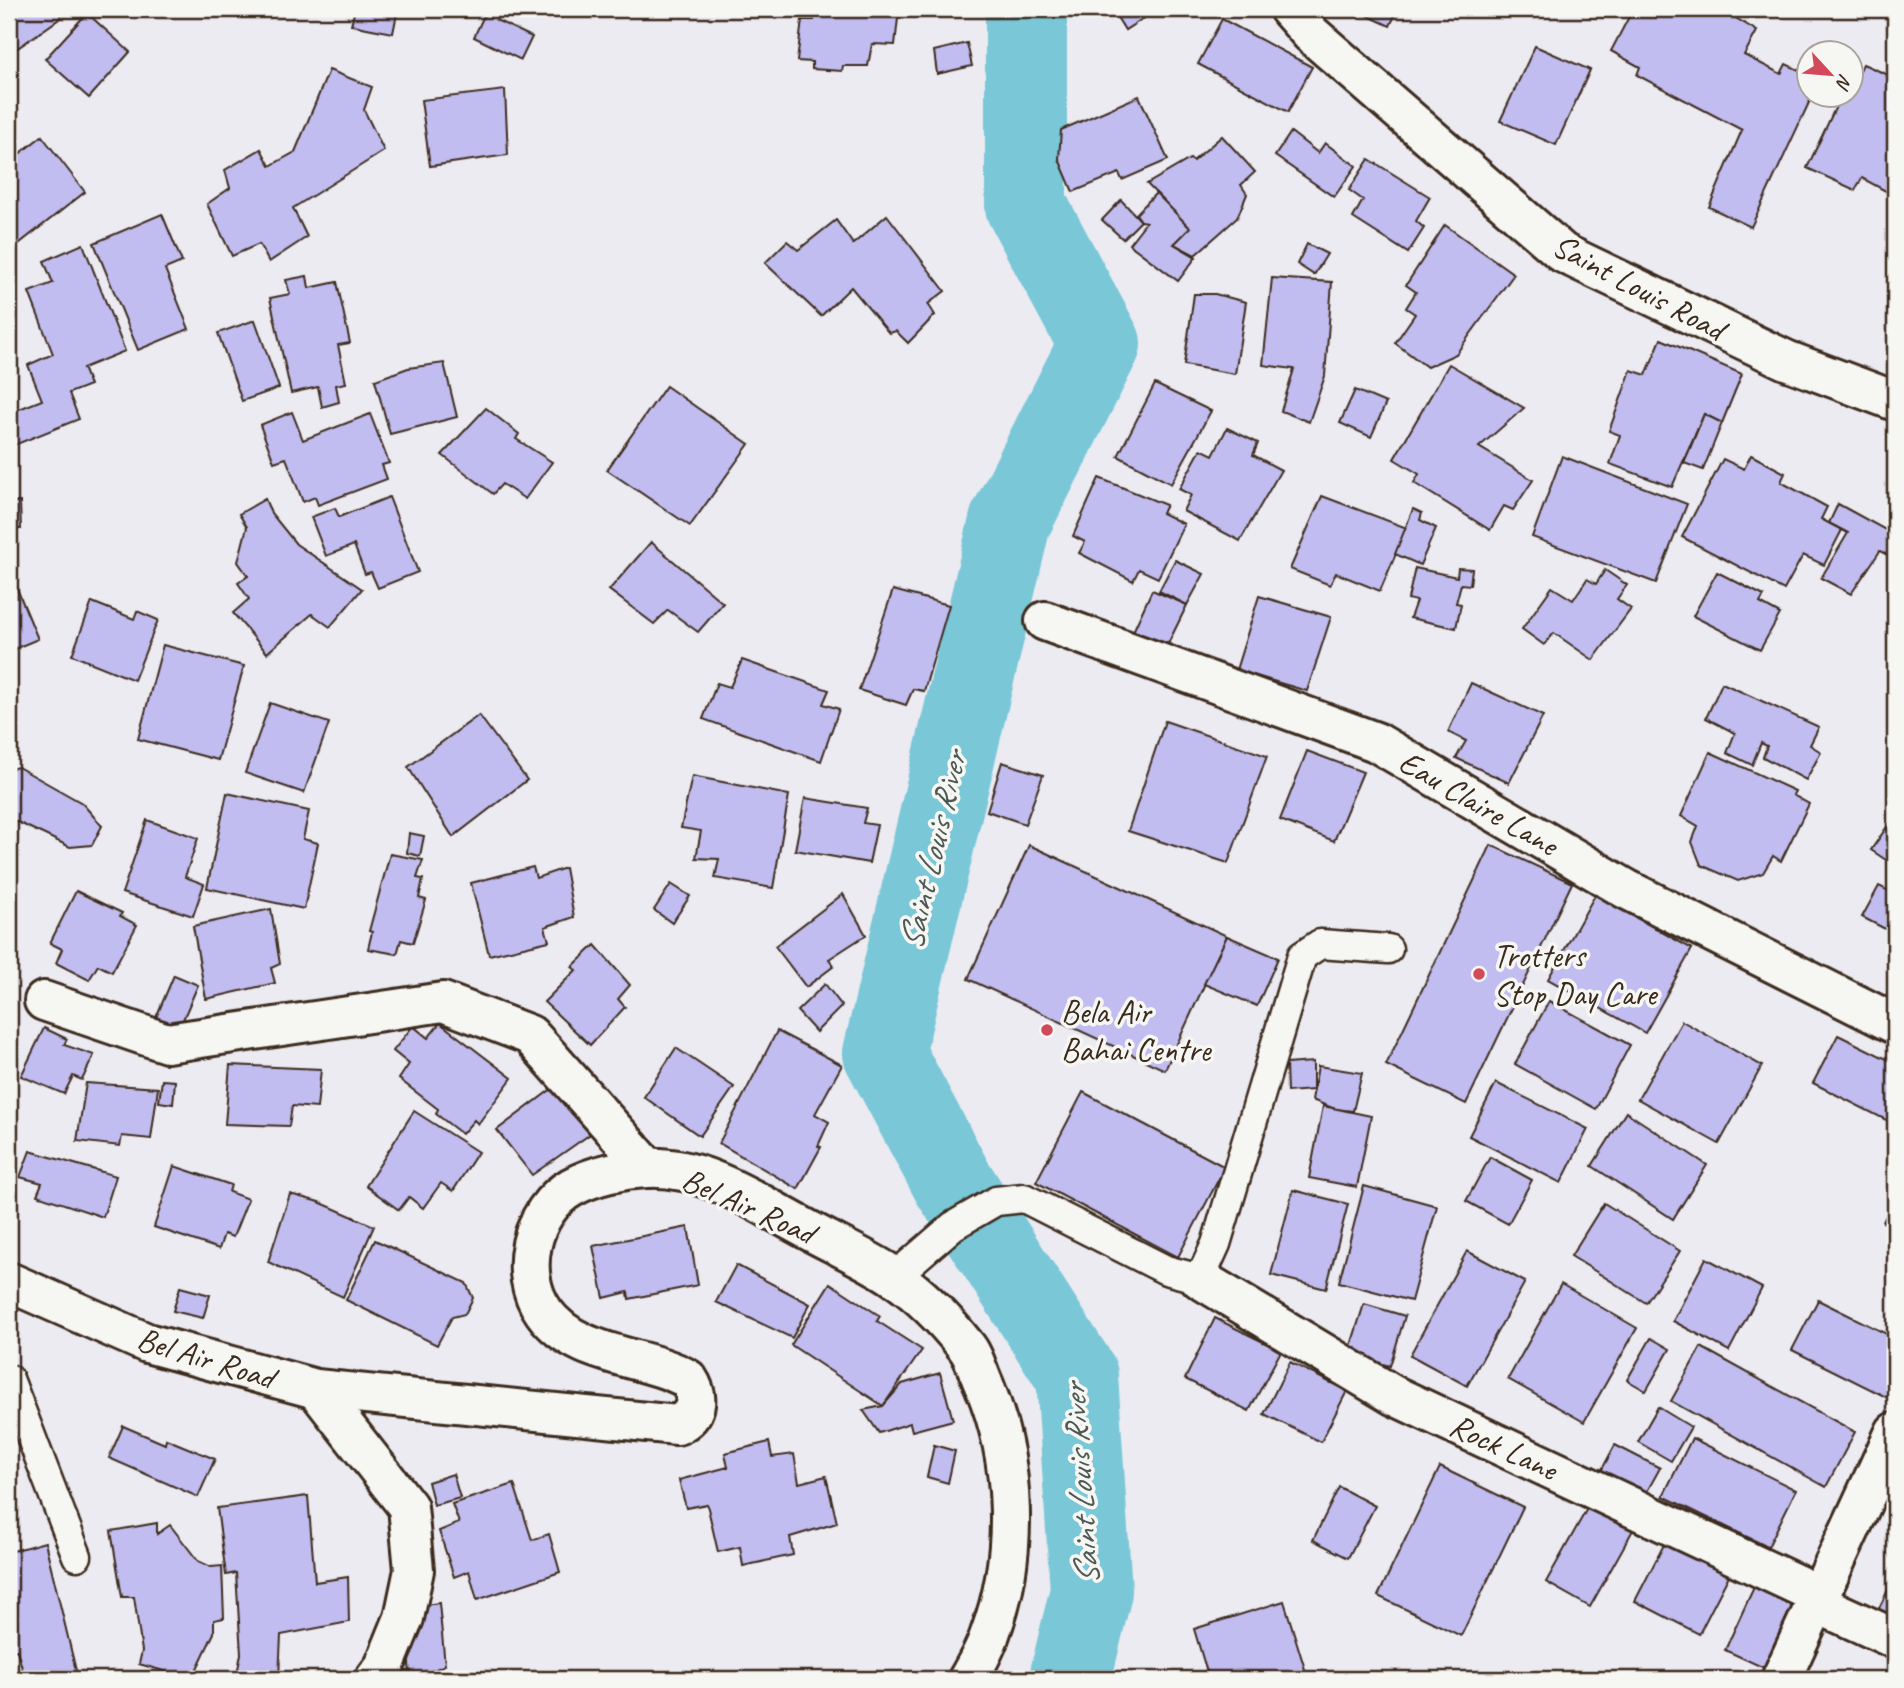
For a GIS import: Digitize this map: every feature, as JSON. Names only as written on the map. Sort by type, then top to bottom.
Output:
[{"type":"main road","name":"Saint Louis Road","points":[[1289,9],[1311,34],[1563,254],[1786,360],[1895,401]]},
{"type":"main road","name":"Eau Claire Lane","points":[[1045,621],[1376,742],[1626,889],[1895,1024]]},
{"type":"main road","points":[[44,1001],[167,1043],[443,1002],[530,1035],[648,1168]]},
{"type":"main road","name":"Bel Air Road","points":[[9,1282],[147,1343],[316,1390],[663,1426],[685,1421],[697,1401],[696,1390],[688,1378],[676,1372],[618,1356],[572,1336],[544,1313],[531,1284],[529,1246],[552,1202],[572,1186],[604,1174],[648,1168],[690,1171],[746,1196],[894,1277],[929,1307],[968,1348],[993,1407],[1006,1468],[1010,1524],[1004,1583],[990,1635],[968,1679]]},
{"type":"main road","name":"Rock Lane","points":[[1200,1279],[1393,1395],[1895,1639]]},
{"type":"main road","points":[[316,1390],[408,1507],[414,1570],[404,1618],[384,1667],[374,1679]]},
{"type":"main road","points":[[1781,1679],[1895,1432]]},
{"type":"lane","points":[[894,1277],[953,1226],[996,1201],[1024,1198],[1166,1270],[1200,1279],[1216,1244],[1302,956],[1320,944],[1388,949]]},
{"type":"lane","points":[[9,1380],[77,1556]]},
{"type":"building","points":[[9,9],[57,9],[62,17],[9,54]]},
{"type":"building","points":[[355,9],[398,9],[393,33],[351,25]]},
{"type":"building","points":[[816,9],[899,9],[895,45],[872,44],[868,66],[843,66],[842,71],[812,69],[812,62],[797,61],[802,20],[814,20]]},
{"type":"building","points":[[1112,9],[1158,9],[1125,30]]},
{"type":"building","points":[[1353,9],[1398,9],[1390,26]]},
{"type":"building","points":[[1633,9],[1721,9],[1757,31],[1744,55],[1781,74],[1786,64],[1796,69],[1796,108],[1806,108],[1751,227],[1709,207],[1742,130],[1637,75],[1640,67],[1611,51]]},
{"type":"building","points":[[486,11],[498,16],[496,20],[532,37],[521,60],[474,37]]},
{"type":"building","points":[[87,13],[130,52],[89,98],[45,59]]},
{"type":"building","points":[[1222,19],[1312,67],[1288,112],[1198,64]]},
{"type":"building","points":[[967,43],[972,66],[937,74],[934,51]]},
{"type":"building","points":[[1535,46],[1590,70],[1556,145],[1500,121]]},
{"type":"building","points":[[1866,65],[1895,78],[1895,196],[1862,178],[1855,190],[1807,168],[1835,108],[1866,108]]},
{"type":"building","points":[[329,70],[372,87],[364,110],[384,151],[293,208],[307,237],[269,262],[259,244],[232,256],[207,204],[230,188],[225,170],[261,149],[270,166],[295,152]]},
{"type":"building","points":[[505,90],[508,155],[430,166],[421,100]]},
{"type":"building","points":[[1139,96],[1168,160],[1122,180],[1119,173],[1073,192],[1059,159],[1061,130]]},
{"type":"building","points":[[1291,132],[1318,153],[1325,143],[1356,166],[1334,197],[1275,156]]},
{"type":"building","points":[[42,136],[85,192],[16,246],[9,237],[9,162]]},
{"type":"building","points":[[1222,136],[1255,172],[1241,185],[1247,194],[1237,218],[1195,255],[1174,244],[1190,228],[1147,184],[1190,159],[1193,161]]},
{"type":"building","points":[[1369,159],[1430,197],[1416,221],[1424,228],[1408,253],[1353,218],[1363,200],[1349,190]]},
{"type":"building","points":[[1156,193],[1190,228],[1174,244],[1196,257],[1178,281],[1129,244],[1146,222],[1141,221],[1136,214]]},
{"type":"building","points":[[1121,200],[1141,221],[1123,239],[1102,220]]},
{"type":"building","points":[[162,214],[182,262],[165,269],[189,329],[138,350],[94,243]]},
{"type":"building","points":[[887,215],[945,291],[928,304],[935,315],[908,343],[896,331],[889,333],[851,287],[821,316],[765,263],[787,241],[798,250],[836,220],[853,244]]},
{"type":"building","points":[[1445,225],[1514,274],[1456,354],[1427,367],[1395,343],[1415,314],[1406,308],[1416,292],[1406,285]]},
{"type":"building","points":[[83,244],[125,351],[83,368],[90,385],[69,393],[79,419],[12,446],[9,413],[42,400],[28,365],[53,354],[29,292],[53,283],[44,261]]},
{"type":"building","points":[[1307,244],[1327,254],[1314,275],[1297,264]]},
{"type":"building","points":[[307,276],[309,288],[337,282],[350,343],[338,345],[346,383],[336,385],[339,402],[322,407],[318,387],[291,393],[270,298],[290,294],[286,280]]},
{"type":"building","points":[[1272,278],[1332,282],[1325,376],[1309,422],[1281,411],[1294,369],[1263,365]]},
{"type":"building","points":[[1194,294],[1215,294],[1246,302],[1235,374],[1184,365]]},
{"type":"building","points":[[255,320],[279,388],[242,401],[218,333]]},
{"type":"building","points":[[1661,339],[1742,374],[1722,423],[1704,414],[1672,487],[1610,464],[1620,435],[1609,431],[1631,370],[1646,375]]},
{"type":"building","points":[[444,363],[457,417],[390,434],[375,380],[408,368]]},
{"type":"building","points":[[1449,364],[1524,408],[1479,447],[1533,480],[1513,510],[1504,506],[1490,530],[1414,483],[1419,474],[1394,459]]},
{"type":"building","points":[[1155,384],[1211,411],[1171,484],[1118,456]]},
{"type":"building","points":[[666,386],[749,444],[690,526],[607,470]]},
{"type":"building","points":[[1355,390],[1386,403],[1371,437],[1340,423]]},
{"type":"building","points":[[486,408],[519,434],[516,439],[552,462],[525,499],[502,484],[493,494],[442,455]]},
{"type":"building","points":[[292,412],[303,440],[370,414],[389,463],[382,465],[387,479],[318,505],[315,497],[303,502],[286,458],[274,462],[260,425]]},
{"type":"building","points":[[1704,414],[1722,423],[1703,470],[1684,463]]},
{"type":"building","points":[[1227,428],[1258,443],[1253,455],[1281,470],[1240,541],[1183,511],[1191,495],[1179,489],[1201,449],[1213,455]]},
{"type":"building","points":[[1751,455],[1785,473],[1781,482],[1827,507],[1821,519],[1842,530],[1824,565],[1803,555],[1784,590],[1682,537],[1723,459],[1744,469]]},
{"type":"building","points":[[1562,456],[1687,504],[1656,583],[1532,537]]},
{"type":"building","points":[[1099,478],[1166,505],[1162,513],[1184,524],[1158,578],[1139,569],[1133,581],[1079,553],[1085,542],[1073,536]]},
{"type":"building","points":[[1322,496],[1407,528],[1380,591],[1336,573],[1330,585],[1290,569]]},
{"type":"building","points":[[389,497],[418,572],[378,588],[371,572],[365,574],[354,545],[326,556],[311,517],[335,508],[339,517]]},
{"type":"building","points":[[265,499],[271,513],[296,544],[362,589],[330,627],[312,614],[267,653],[233,613],[249,599],[238,583],[248,576],[238,562],[247,527],[239,514]]},
{"type":"building","points":[[9,502],[20,502],[21,529],[9,529]]},
{"type":"building","points":[[1838,504],[1895,535],[1895,559],[1880,551],[1851,594],[1821,578],[1848,533],[1829,523]]},
{"type":"building","points":[[1413,509],[1422,513],[1420,520],[1436,528],[1420,565],[1395,554]]},
{"type":"building","points":[[651,542],[723,603],[698,632],[668,610],[654,624],[609,590]]},
{"type":"building","points":[[1175,560],[1204,574],[1187,605],[1159,591]]},
{"type":"building","points":[[1415,568],[1457,577],[1458,568],[1472,569],[1470,585],[1461,584],[1456,603],[1461,604],[1456,628],[1410,618],[1416,601],[1408,599]]},
{"type":"building","points":[[1605,570],[1627,585],[1617,599],[1631,609],[1593,660],[1554,633],[1544,645],[1522,629],[1552,587],[1573,600],[1587,579],[1596,584]]},
{"type":"building","points":[[1717,572],[1764,596],[1760,603],[1780,614],[1760,650],[1693,616]]},
{"type":"building","points":[[15,584],[38,639],[9,651],[9,587]]},
{"type":"building","points":[[893,590],[949,605],[924,691],[913,689],[906,705],[859,690]]},
{"type":"building","points":[[1152,590],[1187,605],[1163,654],[1131,636]]},
{"type":"building","points":[[1259,596],[1331,617],[1307,691],[1236,670]]},
{"type":"building","points":[[92,602],[134,619],[137,611],[158,620],[134,680],[72,655]]},
{"type":"building","points":[[163,645],[244,666],[218,760],[138,739]]},
{"type":"building","points":[[742,660],[829,690],[823,704],[839,709],[821,761],[703,719],[717,683],[730,687]]},
{"type":"building","points":[[1471,683],[1543,716],[1509,783],[1456,758],[1466,741],[1448,732]]},
{"type":"building","points":[[1722,683],[1819,727],[1810,745],[1821,752],[1806,780],[1763,757],[1767,746],[1761,743],[1752,765],[1727,753],[1735,733],[1706,718]]},
{"type":"building","points":[[270,703],[329,723],[304,793],[245,773]]},
{"type":"building","points":[[479,715],[527,780],[453,837],[408,767]]},
{"type":"building","points":[[1165,721],[1267,756],[1228,863],[1128,831]]},
{"type":"building","points":[[1307,751],[1363,772],[1334,841],[1280,820]]},
{"type":"building","points":[[1710,752],[1795,791],[1793,795],[1809,804],[1781,861],[1773,856],[1763,873],[1738,881],[1701,865],[1692,842],[1698,826],[1681,816]]},
{"type":"building","points":[[1002,762],[1043,775],[1025,824],[987,811]]},
{"type":"building","points":[[18,767],[82,803],[102,826],[92,845],[70,847],[9,818],[9,769]]},
{"type":"building","points":[[692,776],[789,795],[773,888],[715,878],[719,859],[696,858],[701,831],[681,828]]},
{"type":"building","points":[[227,793],[309,811],[303,839],[318,843],[304,909],[207,888]]},
{"type":"building","points":[[805,798],[867,808],[863,823],[877,825],[869,863],[795,850]]},
{"type":"building","points":[[147,820],[198,838],[185,877],[204,884],[193,916],[122,893]]},
{"type":"building","points":[[1889,824],[1895,828],[1895,866],[1871,850]]},
{"type":"building","points":[[409,833],[424,836],[420,856],[407,853]]},
{"type":"building","points":[[1029,845],[1227,936],[1165,1070],[968,979]]},
{"type":"building","name":"Trotters Stop Day Care","points":[[1491,845],[1572,883],[1466,1104],[1386,1065]]},
{"type":"building","points":[[390,854],[423,860],[417,878],[423,879],[419,898],[426,900],[413,943],[401,940],[397,954],[368,949],[372,932],[369,931]]},
{"type":"building","points":[[533,867],[536,878],[565,868],[574,917],[545,927],[549,941],[489,955],[471,883]]},
{"type":"building","points":[[671,884],[690,896],[672,923],[654,910]]},
{"type":"building","points":[[1895,884],[1895,934],[1862,917],[1879,886],[1891,892]]},
{"type":"building","points":[[76,891],[122,913],[120,916],[137,925],[112,972],[98,965],[89,980],[56,963],[62,949],[50,943]]},
{"type":"building","points":[[843,894],[866,935],[829,959],[834,966],[806,987],[775,946]]},
{"type":"building","points":[[1595,895],[1692,949],[1645,1033],[1548,979]]},
{"type":"building","points":[[271,909],[280,964],[271,968],[275,983],[206,999],[193,926]]},
{"type":"building","points":[[1227,936],[1278,958],[1257,1006],[1204,984]]},
{"type":"building","points":[[595,945],[630,985],[618,999],[625,1007],[590,1045],[544,1002],[576,970],[572,967]]},
{"type":"building","points":[[174,975],[198,985],[179,1029],[155,1020]]},
{"type":"building","points":[[825,984],[842,1006],[816,1032],[797,1011]]},
{"type":"building","points":[[1549,1001],[1630,1045],[1596,1109],[1515,1064]]},
{"type":"building","points":[[1682,1021],[1762,1066],[1719,1144],[1638,1099]]},
{"type":"building","points":[[440,1023],[512,1078],[478,1124],[474,1120],[462,1134],[436,1114],[438,1109],[399,1079],[409,1064],[393,1051],[413,1026],[428,1038]]},
{"type":"building","points":[[44,1028],[67,1039],[64,1045],[94,1055],[82,1080],[73,1076],[64,1094],[21,1076]]},
{"type":"building","points":[[777,1031],[842,1065],[815,1114],[829,1122],[818,1146],[821,1147],[798,1189],[719,1143]]},
{"type":"building","points":[[1838,1035],[1895,1063],[1895,1112],[1890,1122],[1813,1083]]},
{"type":"building","points":[[676,1048],[734,1087],[700,1136],[644,1097]]},
{"type":"building","points":[[1313,1062],[1313,1090],[1287,1092],[1286,1064]]},
{"type":"building","points":[[230,1065],[321,1069],[317,1108],[292,1106],[289,1126],[225,1124]]},
{"type":"building","points":[[1318,1066],[1362,1073],[1353,1111],[1335,1109],[1312,1100]]},
{"type":"building","points":[[162,1080],[175,1081],[173,1104],[159,1102]]},
{"type":"building","points":[[561,1082],[596,1130],[532,1175],[497,1130]]},
{"type":"building","points":[[86,1083],[158,1088],[151,1139],[122,1136],[120,1146],[77,1141]]},
{"type":"building","points":[[1496,1083],[1588,1129],[1561,1183],[1469,1136]]},
{"type":"building","points":[[1083,1092],[1225,1167],[1178,1257],[1036,1182]]},
{"type":"building","points":[[1323,1106],[1371,1116],[1357,1187],[1309,1178]]},
{"type":"building","points":[[414,1111],[478,1152],[453,1191],[441,1183],[423,1208],[409,1197],[399,1210],[366,1186]]},
{"type":"building","points":[[1626,1112],[1707,1165],[1673,1219],[1592,1166]]},
{"type":"building","points":[[30,1151],[116,1176],[103,1217],[37,1195],[42,1183],[20,1177]]},
{"type":"building","points":[[1490,1157],[1532,1180],[1508,1224],[1466,1201]]},
{"type":"building","points":[[174,1166],[231,1185],[229,1192],[248,1199],[233,1237],[224,1234],[219,1249],[154,1227]]},
{"type":"building","points":[[1364,1186],[1437,1206],[1411,1301],[1339,1282]]},
{"type":"building","points":[[1293,1190],[1348,1204],[1326,1289],[1271,1275]]},
{"type":"building","points":[[290,1194],[319,1202],[374,1226],[343,1297],[268,1262]]},
{"type":"building","points":[[1895,1197],[1895,1228],[1883,1222]]},
{"type":"building","points":[[1604,1203],[1680,1251],[1646,1303],[1571,1256]]},
{"type":"building","points":[[688,1227],[698,1285],[629,1299],[628,1292],[604,1298],[593,1246]]},
{"type":"building","points":[[375,1240],[466,1283],[473,1298],[465,1314],[452,1317],[437,1345],[346,1300]]},
{"type":"building","points":[[1467,1251],[1525,1282],[1467,1386],[1410,1355]]},
{"type":"building","points":[[1706,1258],[1762,1288],[1729,1351],[1673,1321]]},
{"type":"building","points":[[736,1265],[810,1304],[792,1338],[716,1302]]},
{"type":"building","points":[[830,1283],[880,1316],[877,1321],[922,1350],[883,1406],[791,1345]]},
{"type":"building","points":[[1561,1284],[1637,1328],[1584,1422],[1508,1379]]},
{"type":"building","points":[[180,1287],[210,1295],[203,1318],[173,1311]]},
{"type":"building","points":[[1818,1300],[1895,1338],[1895,1384],[1888,1398],[1792,1350]]},
{"type":"building","points":[[1364,1304],[1405,1316],[1390,1366],[1348,1355]]},
{"type":"building","points":[[1215,1318],[1281,1351],[1249,1411],[1185,1379]]},
{"type":"building","points":[[1651,1338],[1670,1349],[1646,1391],[1627,1380]]},
{"type":"building","points":[[1701,1347],[1855,1432],[1826,1487],[1671,1401]]},
{"type":"building","points":[[1290,1362],[1347,1391],[1321,1442],[1264,1414]]},
{"type":"building","points":[[940,1373],[953,1420],[912,1431],[910,1423],[879,1433],[863,1410],[883,1406],[902,1384]]},
{"type":"building","points":[[1658,1407],[1691,1427],[1671,1461],[1638,1442]]},
{"type":"building","points":[[123,1426],[165,1444],[166,1439],[215,1459],[198,1497],[109,1458]]},
{"type":"building","points":[[1692,1438],[1796,1490],[1768,1547],[1663,1496]]},
{"type":"building","points":[[769,1442],[772,1457],[794,1454],[799,1483],[826,1476],[837,1523],[790,1537],[793,1555],[743,1566],[740,1547],[718,1552],[707,1504],[686,1508],[679,1480],[728,1467],[725,1453]]},
{"type":"building","points":[[934,1445],[955,1451],[948,1483],[927,1477]]},
{"type":"building","points":[[1615,1445],[1660,1468],[1644,1497],[1600,1473]]},
{"type":"building","points":[[1440,1467],[1523,1507],[1461,1636],[1378,1596]]},
{"type":"building","points":[[453,1474],[460,1498],[434,1505],[428,1482]]},
{"type":"building","points":[[514,1484],[532,1540],[549,1534],[560,1572],[477,1600],[469,1571],[454,1577],[439,1531],[459,1523],[452,1504]]},
{"type":"building","points":[[1339,1487],[1375,1506],[1348,1558],[1313,1540]]},
{"type":"building","points":[[308,1496],[315,1582],[348,1577],[349,1622],[281,1635],[279,1678],[236,1679],[241,1654],[236,1573],[226,1575],[217,1508]]},
{"type":"building","points":[[1589,1505],[1633,1530],[1590,1607],[1546,1582]]},
{"type":"building","points":[[157,1523],[157,1534],[170,1525],[198,1561],[211,1567],[222,1566],[224,1618],[214,1620],[214,1633],[192,1679],[139,1664],[142,1651],[134,1597],[122,1597],[111,1531]]},
{"type":"building","points":[[1675,1523],[1739,1556],[1699,1634],[1635,1601]]},
{"type":"building","points":[[45,1542],[78,1679],[25,1679],[17,1650],[9,1652],[9,1552]]},
{"type":"building","points":[[1760,1574],[1811,1598],[1775,1673],[1725,1650]]},
{"type":"building","points":[[1895,1576],[1895,1620],[1877,1612]]},
{"type":"building","points":[[1284,1601],[1308,1679],[1209,1679],[1194,1629]]},
{"type":"building","points":[[439,1603],[445,1665],[427,1673],[427,1677],[410,1677],[405,1608]]},
{"type":"waterway","name":"Saint Louis River","points":[[1026,9],[1026,206],[1100,344],[1010,522],[884,1053],[952,1181],[1077,1376],[1091,1591],[1070,1679]]},
{"type":"place","name":"Trotters Stop Day Care","points":[[1479,974]]},
{"type":"place","name":"Bela Air Bahai Centre","points":[[1047,1030]]}]
